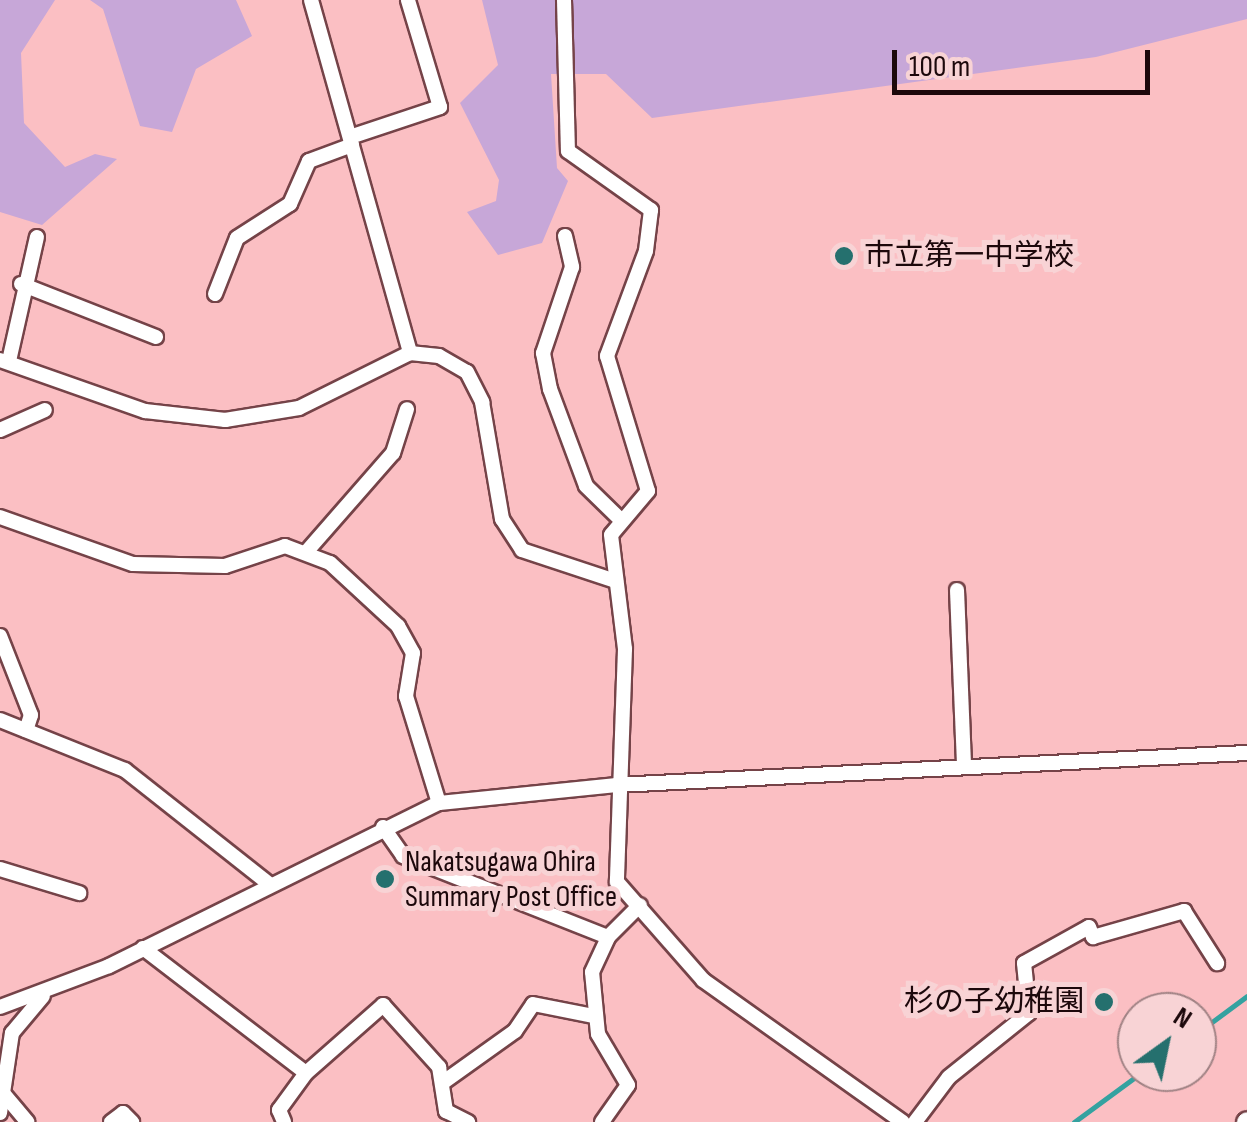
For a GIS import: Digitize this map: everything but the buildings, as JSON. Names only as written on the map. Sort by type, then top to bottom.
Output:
[{"type":"street","points":[[311,0],[410,353]]},
{"type":"street","points":[[214,294],[237,238],[290,204],[309,161],[440,106],[408,0]]},
{"type":"street","points":[[564,0],[564,140],[575,159],[651,210],[646,251],[608,340],[612,388],[648,491],[610,536],[625,649],[617,785],[617,882],[703,980],[903,1122]]},
{"type":"street","points":[[565,236],[572,268],[544,353],[550,389],[586,486],[621,520]]},
{"type":"street","points":[[36,238],[4,360],[145,411],[258,420],[410,353],[467,372],[482,402],[502,519],[522,550],[616,581]]},
{"type":"street","points":[[21,284],[156,337]]},
{"type":"street","points":[[308,550],[393,454],[408,409]]},
{"type":"street","points":[[0,430],[45,410]]},
{"type":"street","points":[[0,516],[133,564],[196,569],[285,546],[308,550],[398,626],[412,653],[406,696],[439,804]]},
{"type":"street","points":[[957,590],[964,768]]},
{"type":"street","points":[[0,636],[31,715],[26,730]]},
{"type":"street","points":[[0,720],[125,770],[268,883]]},
{"type":"street","points":[[0,1007],[44,994],[382,827],[439,804],[617,785],[1247,752]]},
{"type":"street","points":[[382,827],[404,856],[608,937]]},
{"type":"street","points":[[0,869],[79,894]]},
{"type":"street","points":[[602,1122],[628,1085],[593,1016],[592,972],[608,937],[640,905]]},
{"type":"street","points":[[915,1122],[960,1066],[1029,1013],[1024,964],[1089,927],[1093,937],[1184,911],[1216,963]]},
{"type":"street","points":[[143,948],[306,1073]]},
{"type":"street","points":[[0,1113],[12,1033],[44,994]]},
{"type":"street","points":[[445,1081],[515,1030],[533,1004],[593,1016]]},
{"type":"street","points":[[284,1122],[279,1110],[306,1073],[383,1006],[418,1037],[445,1081],[446,1111],[468,1122]]},
{"type":"street","points":[[3,1094],[27,1122]]},
{"type":"street","points":[[111,1122],[123,1113],[132,1122]]},
{"type":"shaded area","points":[[0,0],[55,0],[21,53],[24,123],[65,167],[95,154],[117,159],[42,225],[0,212]]},
{"type":"shaded area","points":[[90,0],[236,0],[252,36],[196,69],[172,132],[140,126],[103,9]]},
{"type":"shaded area","points":[[482,0],[1247,0],[1247,19],[1096,57],[652,118],[606,74],[551,74],[557,168],[568,181],[542,243],[498,255],[467,212],[496,201],[499,180],[460,103],[498,65]]},
{"type":"waterway","points":[[1217,1018],[1247,996]]},
{"type":"waterway","points":[[1074,1122],[1117,1090]]},
{"type":"place","name":"市立第一中学校","points":[[844,256]]},
{"type":"place","name":"Nakatsugawa Ohira Summary Post Office","points":[[385,879]]},
{"type":"place","name":"杉の子幼稚園","points":[[1104,1002]]}]
